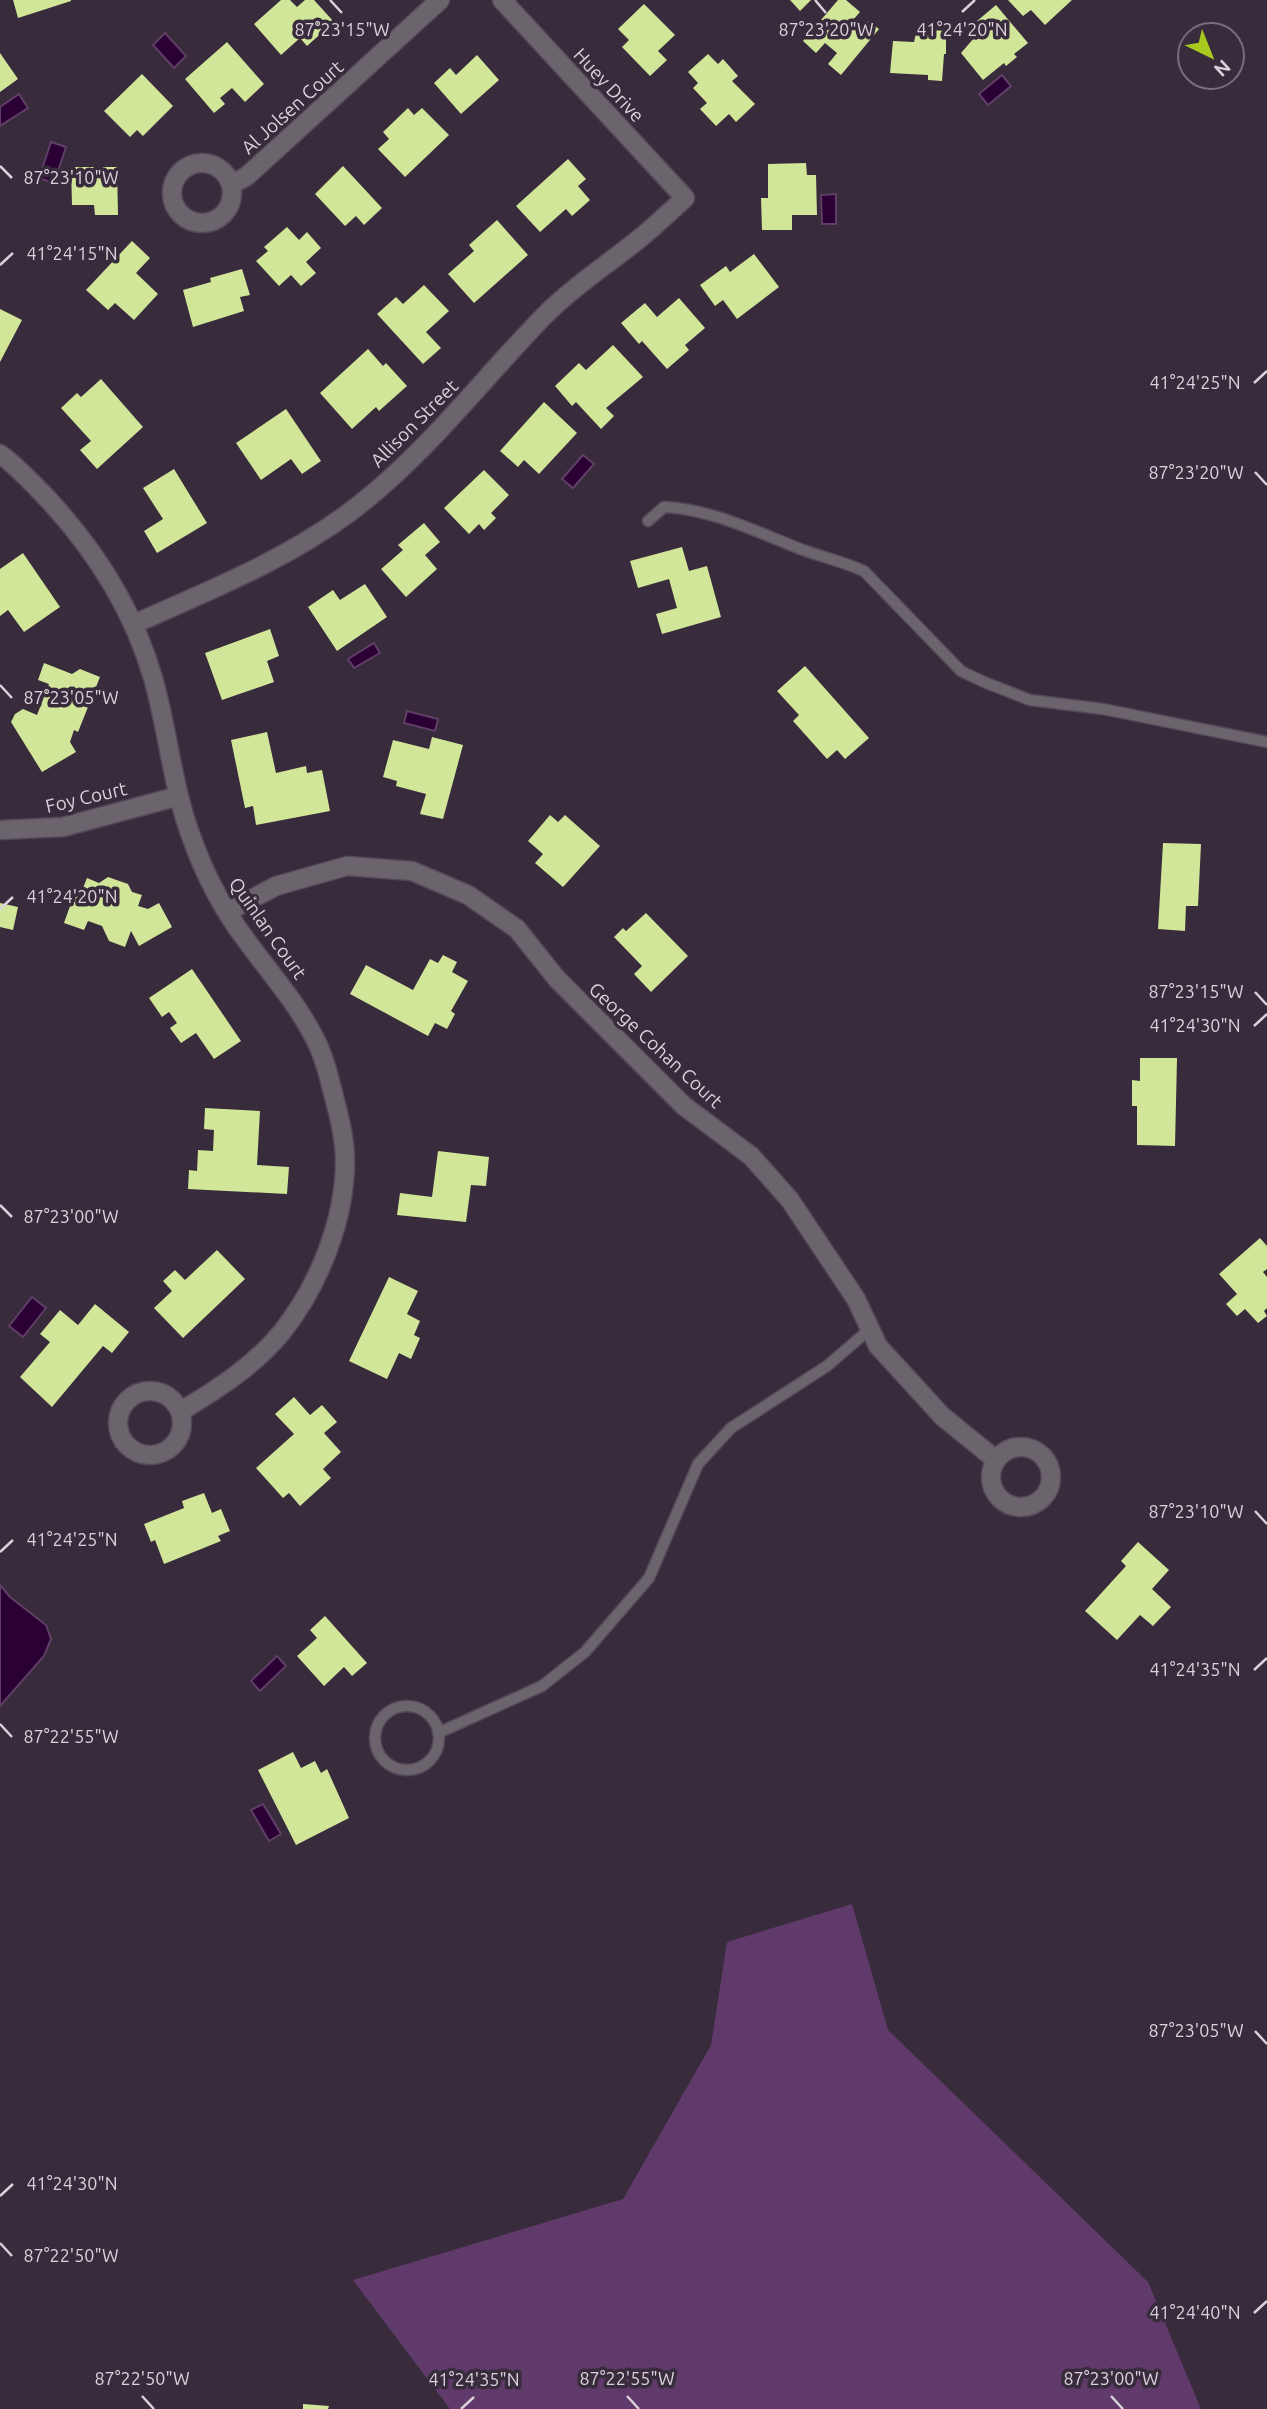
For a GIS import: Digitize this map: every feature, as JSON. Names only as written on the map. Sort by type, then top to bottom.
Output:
[{"type":"street","name":"Al Jolsen Court","points":[[232,184],[247,176],[440,0]]},
{"type":"street","name":"Huey Drive","points":[[502,0],[685,198]]},
{"type":"street","name":"Allison Street","points":[[134,624],[296,548],[350,512],[393,476],[443,428],[549,311],[645,234],[685,198]]},
{"type":"street","name":"Quinlan Court","points":[[0,454],[23,472],[87,546],[134,624],[166,727],[179,796],[206,874],[227,912],[287,992],[317,1042],[339,1115],[345,1160],[337,1226],[321,1267],[300,1307],[281,1333],[251,1363],[216,1390],[181,1411]]},
{"type":"street","name":"Foy Court","points":[[0,830],[64,827],[179,796]]},
{"type":"street","name":"George Cohan Court","points":[[227,912],[276,886],[347,866],[412,871],[468,895],[517,929],[557,979],[684,1105],[751,1156],[790,1200],[856,1299],[878,1346],[942,1416],[996,1460]]},
{"type":"lane","points":[[648,520],[664,508],[684,508],[864,571],[961,671],[1030,700],[1103,709],[1267,742]]},
{"type":"lane","points":[[438,1733],[542,1686],[585,1652],[649,1578],[698,1464],[731,1428],[827,1366],[870,1329]]},
{"type":"lane","points":[[409,1706],[428,1714],[438,1733],[435,1753],[420,1768],[410,1770],[390,1765],[377,1749],[375,1739],[376,1728],[389,1712],[409,1706]]},
{"type":"shaded area","points":[[165,33],[186,56],[174,68],[153,45]]},
{"type":"shaded area","points":[[1002,75],[1011,86],[988,105],[979,94]]},
{"type":"shaded area","points":[[19,94],[28,108],[0,126],[0,107]]},
{"type":"shaded area","points":[[51,142],[66,147],[54,183],[39,178]]},
{"type":"shaded area","points":[[836,194],[836,224],[822,224],[821,195]]},
{"type":"shaded area","points":[[583,455],[594,464],[573,488],[562,479]]},
{"type":"shaded area","points":[[374,643],[380,653],[354,668],[348,659]]},
{"type":"shaded area","points":[[407,711],[438,719],[435,731],[404,723]]},
{"type":"shaded area","points":[[32,1297],[46,1308],[23,1337],[9,1326]]},
{"type":"shaded area","points":[[0,1585],[10,1597],[46,1625],[51,1639],[44,1656],[0,1706]]},
{"type":"shaded area","points":[[277,1656],[286,1666],[260,1691],[251,1681]]},
{"type":"shaded area","points":[[263,1804],[281,1834],[269,1841],[251,1810]]},
{"type":"shaded area","points":[[852,1904],[888,2030],[1148,2282],[1201,2409],[450,2409],[353,2280],[623,2199],[711,2045],[727,1942]]},
{"type":"building","points":[[13,0],[71,0],[71,1],[18,18]]},
{"type":"building","points":[[281,0],[290,0],[297,7],[305,0],[314,0],[334,22],[307,46],[300,38],[281,55],[254,24]]},
{"type":"building","points":[[790,0],[811,0],[800,11]]},
{"type":"building","points":[[838,0],[846,0],[860,12],[853,20],[858,24],[859,22],[864,26],[868,21],[879,29],[841,75],[828,64],[837,53],[825,43],[816,53],[803,41]]},
{"type":"building","points":[[1008,0],[1072,0],[1045,25],[1031,10],[1023,16]]},
{"type":"building","points":[[644,4],[675,35],[658,51],[667,60],[650,76],[622,47],[629,40],[618,29]]},
{"type":"building","points":[[996,5],[1028,43],[1014,54],[1017,57],[1006,66],[1004,63],[983,80],[961,53],[974,38],[976,40],[986,32],[977,21]]},
{"type":"building","points":[[917,29],[946,31],[942,81],[928,80],[928,75],[890,73],[893,41],[914,42]]},
{"type":"building","points":[[227,42],[264,84],[245,102],[232,88],[220,98],[225,104],[214,113],[185,79]]},
{"type":"building","points":[[0,53],[18,79],[0,92]]},
{"type":"building","points":[[708,54],[718,64],[723,59],[738,76],[732,81],[755,104],[736,122],[729,114],[716,126],[700,109],[707,103],[693,88],[698,83],[688,72]]},
{"type":"building","points":[[477,55],[499,80],[461,114],[434,83],[450,68],[456,75]]},
{"type":"building","points":[[142,74],[173,106],[143,136],[137,130],[130,137],[104,111]]},
{"type":"building","points":[[408,108],[414,115],[422,108],[449,135],[405,177],[378,149],[389,139],[383,132]]},
{"type":"building","points":[[568,159],[586,179],[578,186],[590,200],[572,216],[566,209],[540,232],[516,206]]},
{"type":"building","points":[[806,163],[807,175],[816,175],[817,215],[792,215],[792,230],[762,230],[761,198],[768,198],[768,164]]},
{"type":"building","points":[[343,166],[382,208],[364,225],[356,216],[345,226],[315,194]]},
{"type":"building","points":[[71,167],[117,167],[118,215],[95,215],[94,205],[72,205]]},
{"type":"building","points":[[497,220],[528,255],[474,303],[448,274],[474,251],[469,245]]},
{"type":"building","points":[[287,227],[299,240],[307,232],[321,248],[306,262],[316,273],[301,286],[291,275],[279,286],[256,261],[268,251],[264,247]]},
{"type":"building","points":[[132,241],[150,258],[136,273],[158,294],[134,320],[115,303],[108,310],[86,290]]},
{"type":"building","points":[[754,254],[779,287],[737,319],[723,300],[715,306],[700,285],[726,266],[730,272]]},
{"type":"building","points":[[242,269],[250,295],[240,297],[244,311],[193,327],[183,290],[211,282],[210,278]]},
{"type":"building","points":[[424,285],[449,311],[426,332],[441,348],[423,364],[377,314],[396,297],[403,304]]},
{"type":"building","points":[[679,298],[705,328],[685,345],[689,350],[667,369],[642,341],[639,344],[621,323],[645,303],[657,317]]},
{"type":"building","points":[[0,309],[22,320],[0,362]]},
{"type":"building","points":[[613,345],[643,377],[606,408],[614,416],[601,429],[576,402],[572,406],[555,386],[579,363],[586,370]]},
{"type":"building","points":[[368,349],[383,366],[386,363],[407,386],[379,411],[376,407],[352,429],[320,393]]},
{"type":"building","points":[[101,379],[143,427],[97,469],[80,450],[91,441],[61,408],[77,393],[81,397]]},
{"type":"building","points":[[544,402],[577,433],[539,474],[524,460],[518,467],[500,451]]},
{"type":"building","points":[[286,409],[321,461],[302,474],[291,459],[261,480],[236,443]]},
{"type":"building","points":[[174,469],[207,523],[157,553],[144,531],[163,519],[143,488]]},
{"type":"building","points":[[484,470],[509,495],[491,513],[496,518],[484,530],[479,524],[469,534],[444,508]]},
{"type":"building","points":[[424,523],[440,542],[425,555],[437,569],[406,597],[381,569],[403,550],[398,545]]},
{"type":"building","points":[[682,547],[689,571],[707,566],[721,617],[662,634],[656,614],[677,608],[669,579],[638,588],[630,561]]},
{"type":"building","points":[[23,553],[60,607],[24,632],[8,610],[0,616],[0,569]]},
{"type":"building","points":[[365,584],[387,617],[337,651],[308,607],[333,590],[340,600]]},
{"type":"building","points":[[270,629],[279,656],[267,661],[274,682],[222,700],[205,653]]},
{"type":"building","points":[[44,663],[72,674],[80,669],[100,677],[78,732],[74,730],[70,742],[76,752],[42,772],[11,722],[15,714],[23,709],[37,715],[49,684],[38,680]]},
{"type":"building","points":[[805,666],[869,738],[845,759],[837,750],[827,759],[793,721],[799,715],[777,691]]},
{"type":"building","points":[[267,732],[276,773],[306,766],[307,773],[322,770],[330,811],[256,825],[253,806],[245,808],[231,740]]},
{"type":"building","points":[[432,737],[463,745],[443,819],[420,814],[426,794],[396,786],[397,781],[383,777],[393,740],[429,749]]},
{"type":"building","points":[[550,815],[558,822],[565,815],[600,846],[563,887],[535,863],[543,854],[528,841]]},
{"type":"building","points":[[1163,843],[1201,844],[1198,906],[1186,906],[1185,931],[1158,929]]},
{"type":"building","points":[[108,877],[128,884],[132,892],[142,895],[138,906],[148,909],[159,903],[172,927],[139,946],[131,931],[125,947],[109,941],[102,926],[88,921],[84,930],[64,923],[75,892],[83,888],[87,878],[99,883]]},
{"type":"building","points":[[0,903],[18,907],[13,930],[0,927]]},
{"type":"building","points":[[646,913],[688,956],[651,992],[634,974],[642,966],[614,937],[623,928],[626,931]]},
{"type":"building","points":[[443,955],[457,962],[452,972],[468,981],[451,1011],[455,1014],[447,1029],[435,1023],[428,1036],[350,994],[366,965],[413,990],[430,959],[438,963]]},
{"type":"building","points":[[192,969],[241,1041],[214,1059],[196,1033],[181,1043],[170,1028],[177,1023],[169,1012],[162,1017],[149,998]]},
{"type":"building","points":[[1140,1058],[1177,1058],[1175,1146],[1137,1145],[1137,1106],[1132,1106],[1132,1080],[1140,1081]]},
{"type":"building","points":[[205,1108],[260,1111],[257,1165],[289,1167],[287,1194],[188,1189],[189,1170],[197,1171],[198,1150],[213,1151],[214,1130],[204,1129]]},
{"type":"building","points":[[438,1151],[489,1157],[486,1186],[471,1185],[466,1222],[397,1215],[400,1193],[432,1197]]},
{"type":"building","points":[[1260,1238],[1267,1246],[1267,1269],[1263,1272],[1267,1277],[1267,1308],[1264,1311],[1267,1316],[1258,1323],[1245,1309],[1237,1316],[1226,1304],[1237,1294],[1219,1274]]},
{"type":"building","points":[[217,1250],[245,1279],[183,1338],[154,1308],[172,1291],[163,1281],[175,1270],[185,1280]]},
{"type":"building","points":[[389,1277],[418,1291],[407,1314],[420,1321],[414,1335],[420,1338],[411,1359],[399,1353],[387,1379],[349,1361]]},
{"type":"building","points":[[95,1304],[129,1332],[112,1353],[103,1346],[52,1407],[20,1377],[50,1342],[40,1334],[60,1310],[78,1325]]},
{"type":"building","points":[[294,1397],[310,1415],[322,1405],[337,1422],[324,1433],[341,1452],[323,1469],[331,1478],[300,1506],[289,1493],[283,1498],[256,1468],[294,1434],[275,1414]]},
{"type":"building","points":[[204,1493],[212,1513],[221,1509],[230,1531],[218,1536],[221,1541],[164,1564],[155,1540],[151,1542],[144,1524],[184,1508],[182,1501]]},
{"type":"building","points":[[1138,1542],[1169,1570],[1152,1589],[1171,1607],[1153,1626],[1140,1615],[1117,1640],[1085,1611],[1126,1566],[1121,1561]]},
{"type":"building","points":[[325,1616],[367,1663],[352,1676],[344,1667],[324,1686],[297,1656],[317,1638],[310,1630]]},
{"type":"building","points":[[293,1752],[301,1768],[315,1761],[321,1773],[327,1769],[349,1818],[296,1845],[258,1770]]},
{"type":"building","points":[[303,2404],[329,2406],[328,2409],[303,2409]]}]
